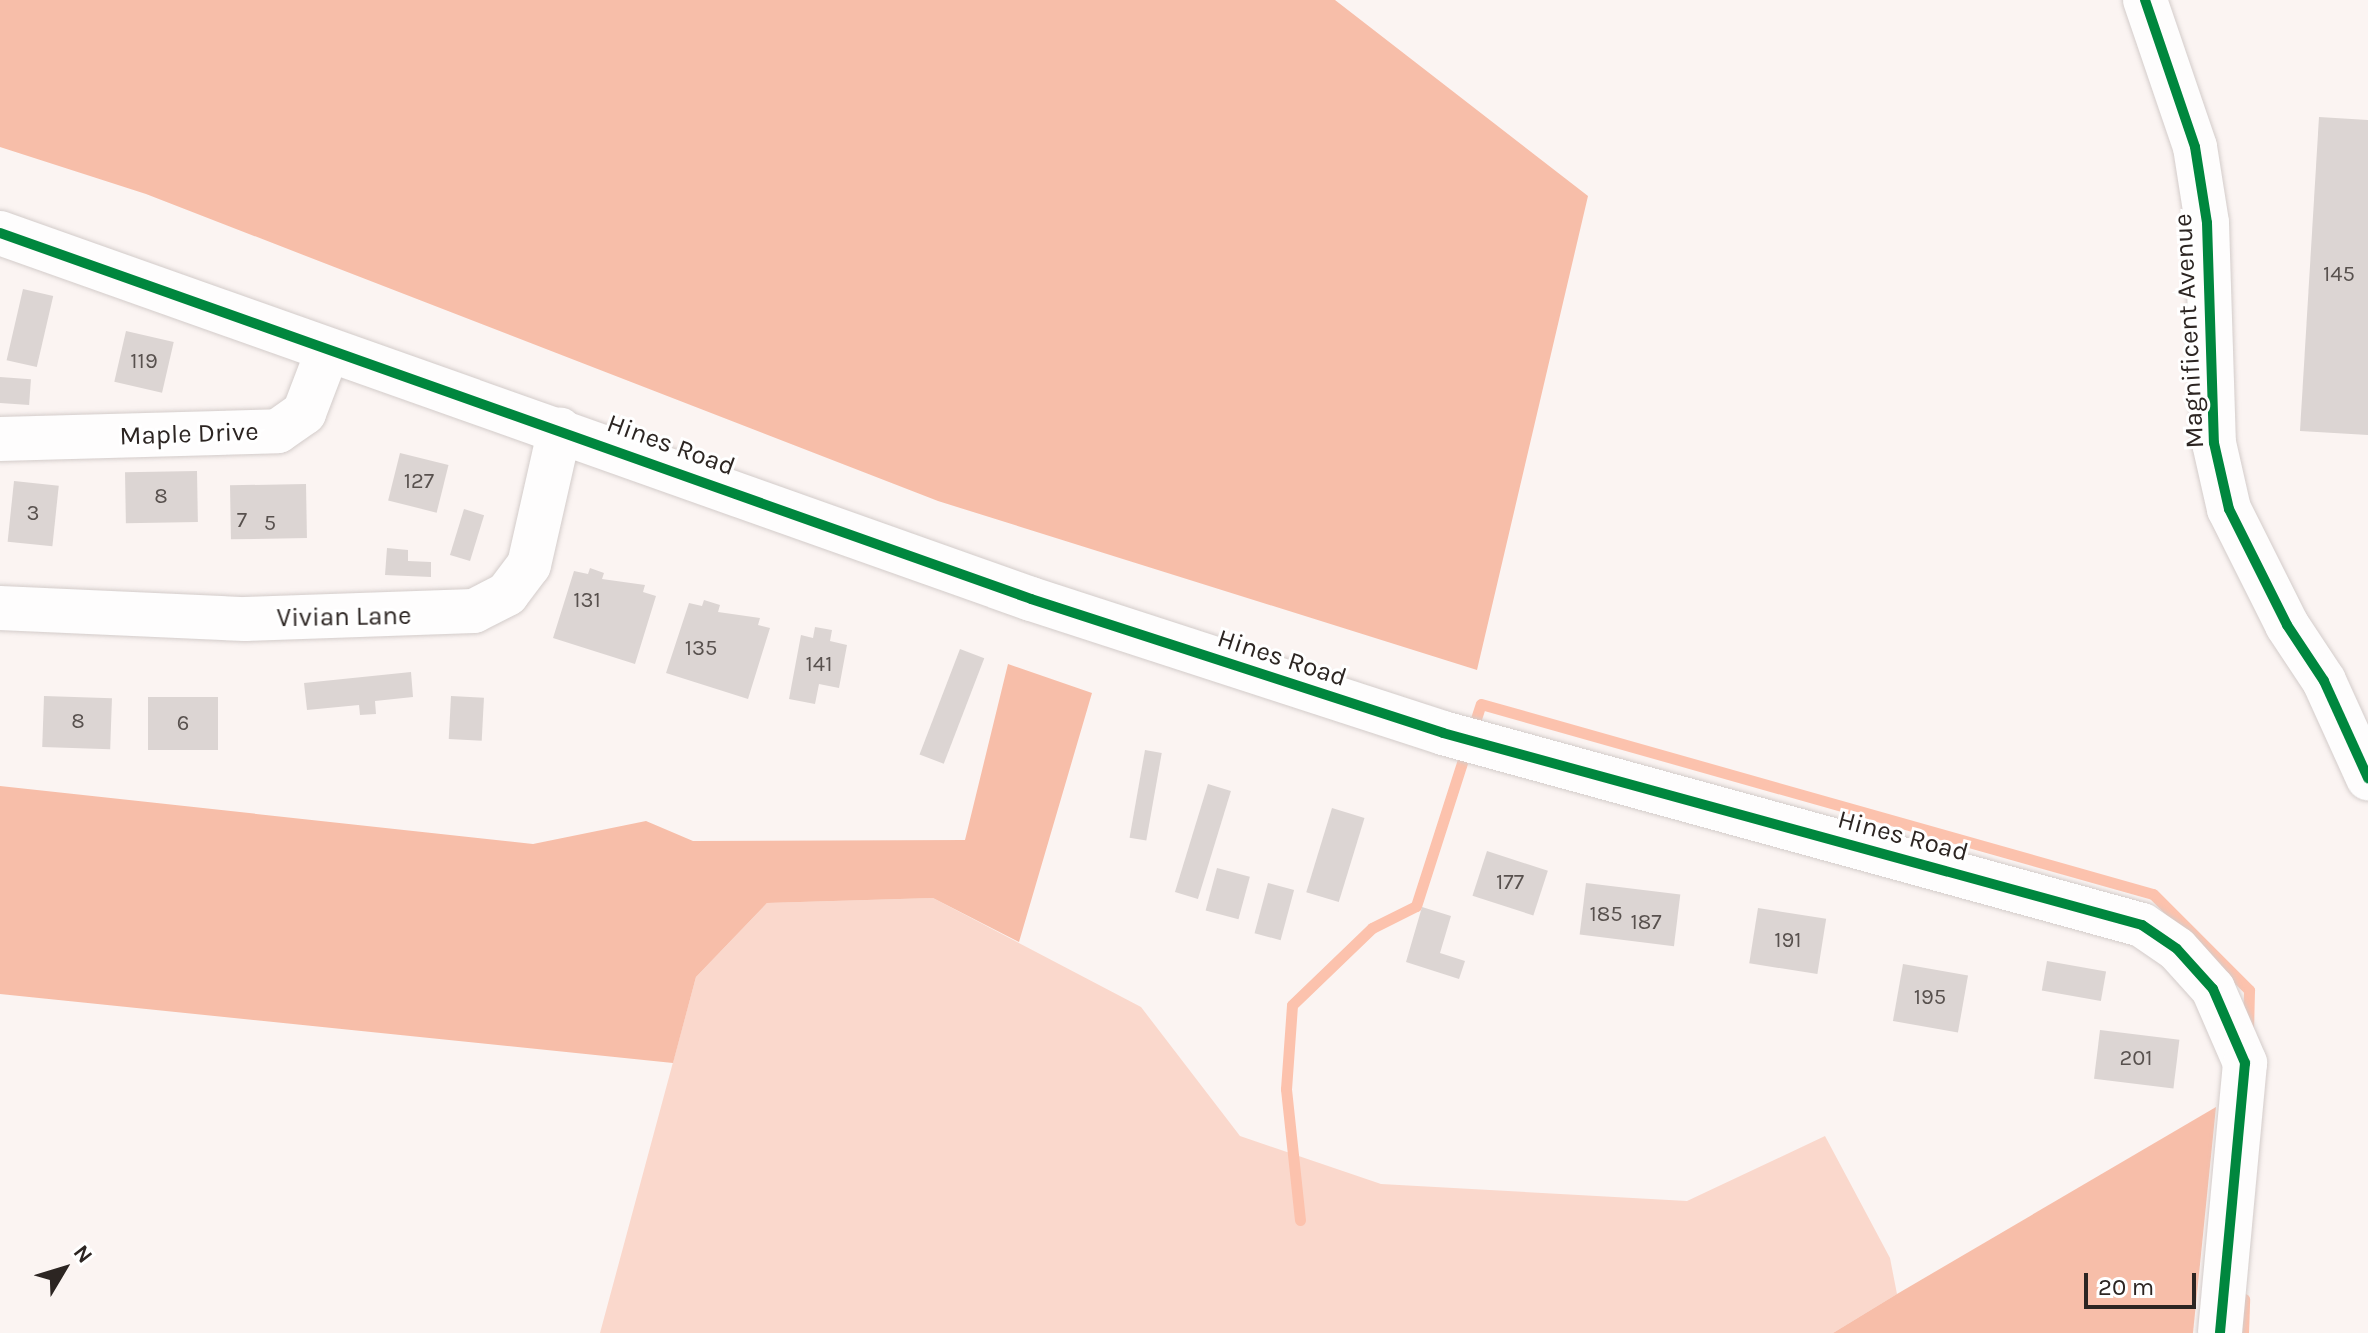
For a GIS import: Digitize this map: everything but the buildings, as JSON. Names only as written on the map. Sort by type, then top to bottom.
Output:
[{"type":"street","name":"Magnificent Avenue","points":[[2145,0],[2195,147],[2207,223],[2214,443],[2229,509],[2287,625],[2324,681],[2368,778]]},
{"type":"street","name":"Hines Road","points":[[0,233],[560,429],[1031,599],[1462,739],[2123,916],[2177,949],[2213,989],[2245,1063],[2220,1333]]},
{"type":"street","name":"Maple Drive","points":[[0,439],[278,431],[304,413],[328,350]]},
{"type":"street","name":"Vivian Lane","points":[[0,608],[245,619],[474,611],[507,594],[529,565],[560,429]]},
{"type":"shaded area","points":[[0,0],[1335,0],[1588,196],[1477,670],[938,501],[146,194],[0,147]]},
{"type":"shaded area","points":[[1008,664],[1092,693],[1019,942],[933,898],[767,903],[696,977],[673,1063],[0,994],[0,786],[533,844],[646,821],[693,841],[965,840]]},
{"type":"shaded area","points":[[933,898],[1141,1007],[1240,1136],[1381,1184],[1687,1201],[1825,1136],[1890,1258],[1897,1294],[1833,1333],[600,1333],[696,977],[767,903]]},
{"type":"shaded area","points":[[2216,1107],[2193,1333],[1833,1333],[1897,1294]]},
{"type":"waterway","points":[[1472,731],[1481,704],[2153,894],[2249,990],[2248,1030]]},
{"type":"waterway","points":[[1300,1220],[1286,1089],[1292,1005],[1372,928],[1416,906],[1467,747]]},
{"type":"waterway","points":[[2243,1333],[2244,1299]]},
{"type":"cycle path","points":[[2145,0],[2195,147],[2207,223],[2214,443],[2229,509],[2287,625],[2324,681],[2368,778]]},
{"type":"cycle path","points":[[0,233],[1031,599],[1443,733],[2142,925],[2177,949],[2213,989],[2245,1063],[2220,1333]]}]
